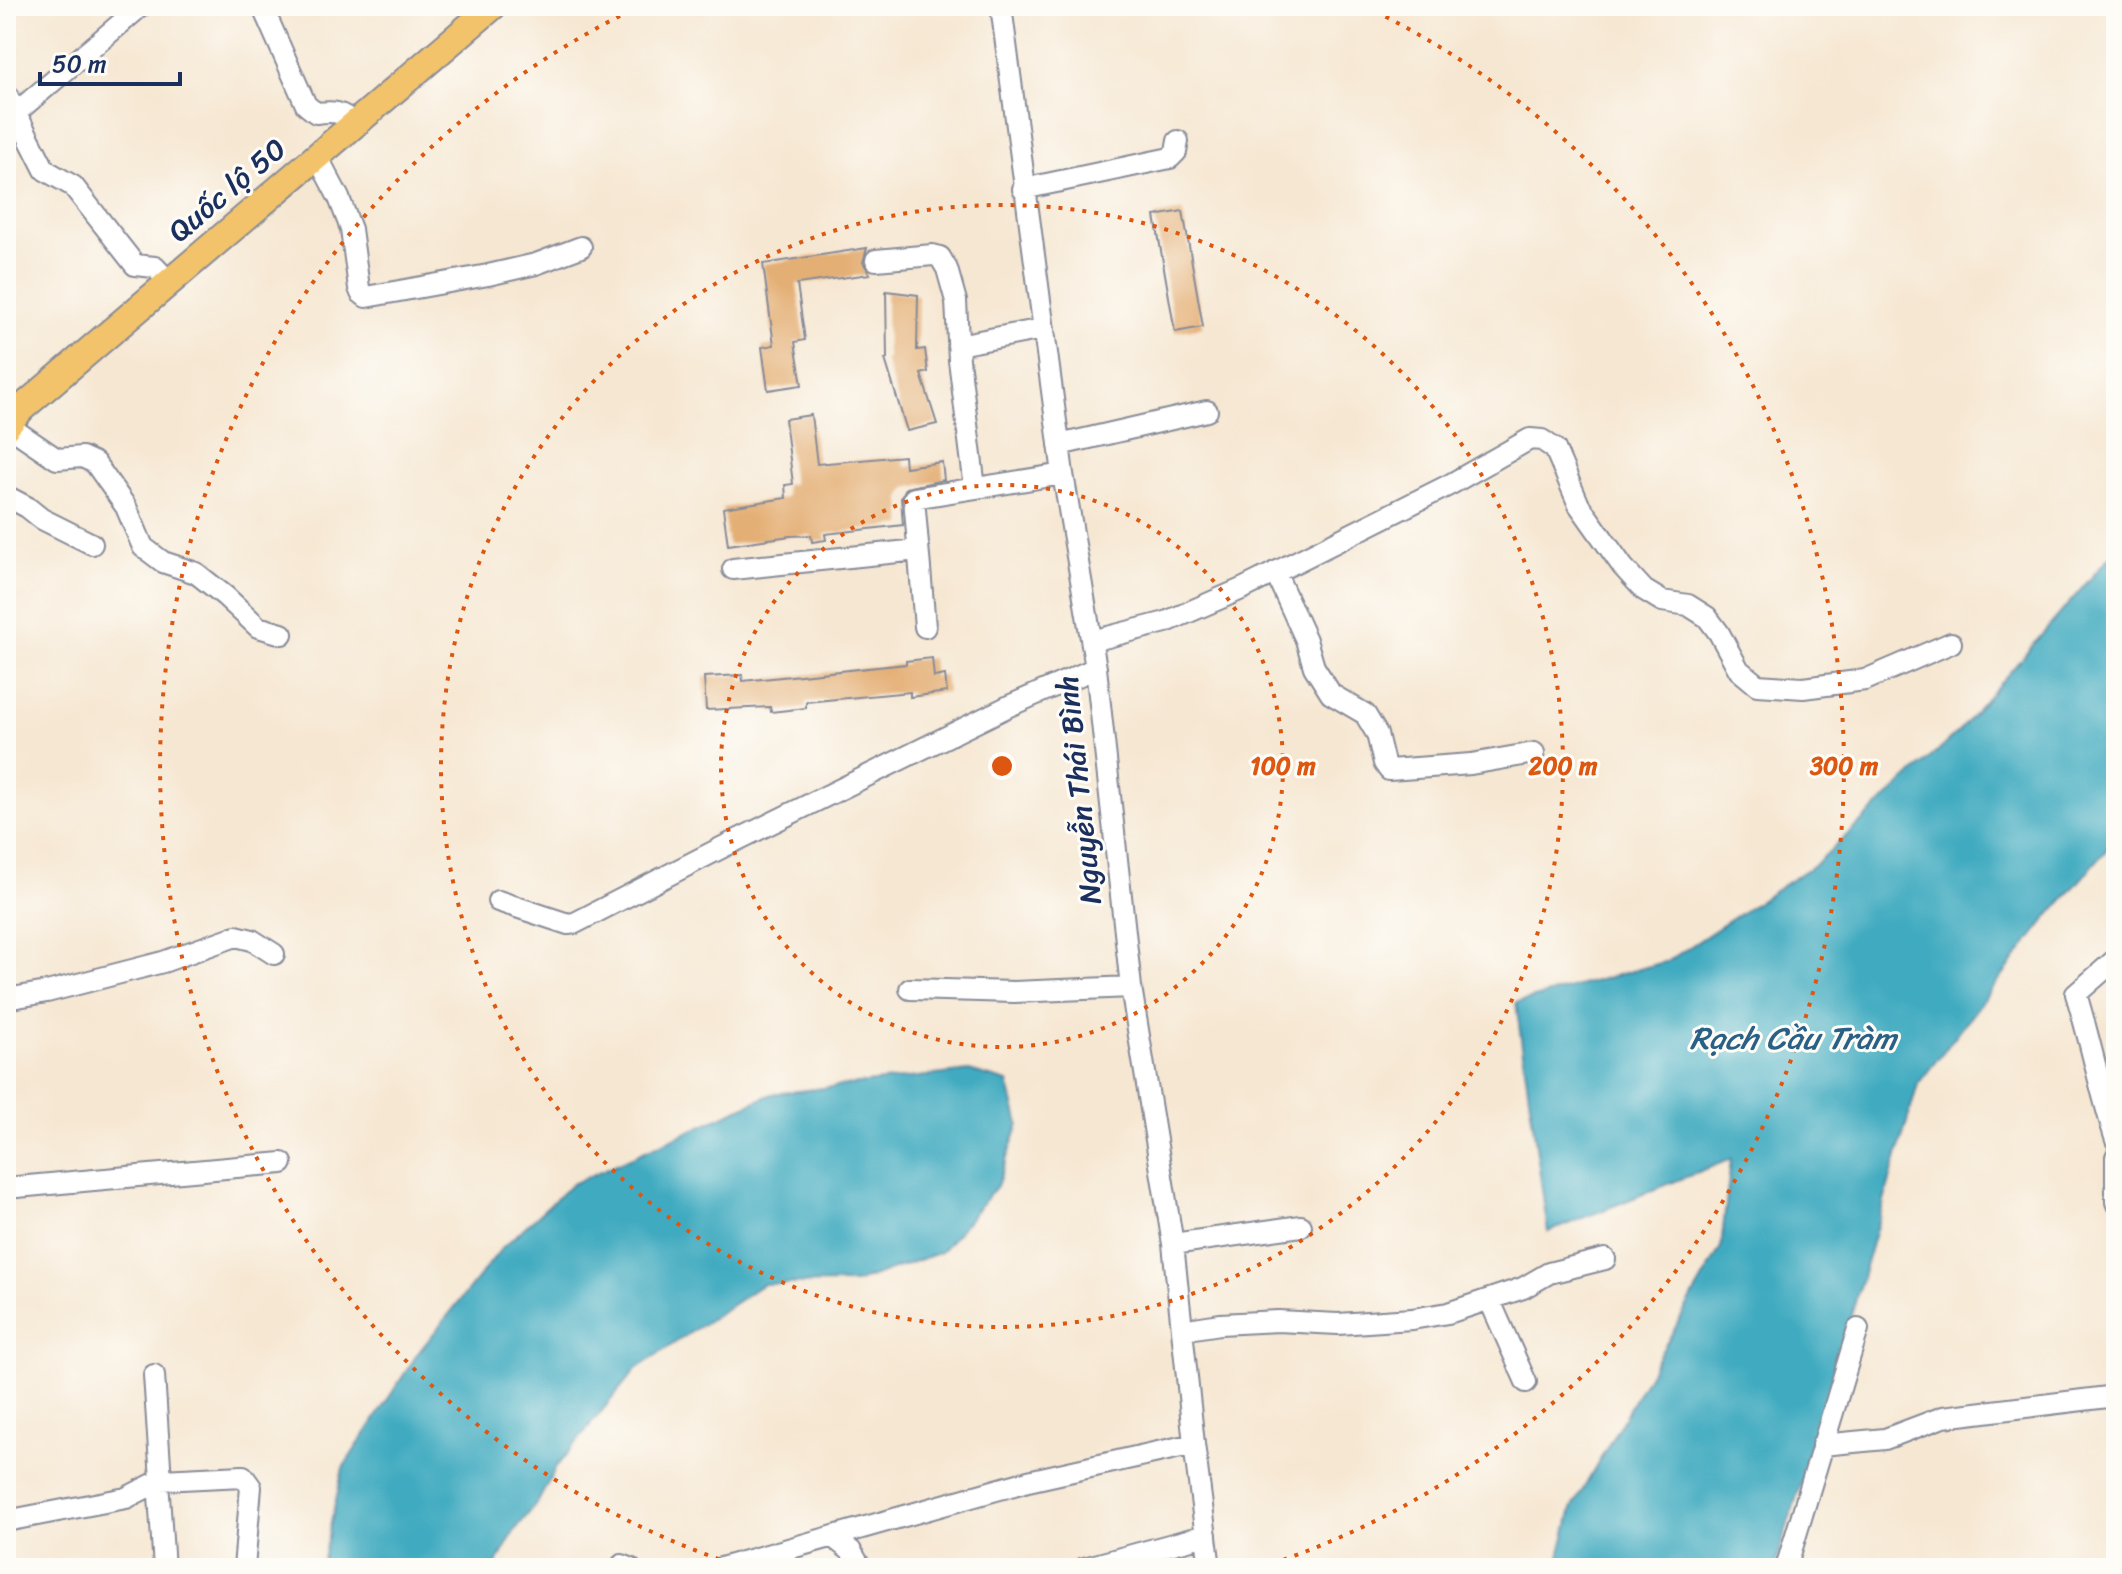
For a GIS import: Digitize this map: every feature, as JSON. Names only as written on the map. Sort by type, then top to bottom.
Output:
[{"type":"main road","name":"Quốc lộ 50","points":[[7,426],[22,408],[493,6]]},
{"type":"street","points":[[17,112],[141,6]]},
{"type":"street","points":[[262,6],[306,105],[316,113],[332,110],[344,113],[355,124]]},
{"type":"street","name":"Nguyễn Thái Bình","points":[[1001,6],[1063,474],[1096,668],[1131,987],[1173,1244],[1210,1568]]},
{"type":"street","points":[[6,93],[45,170],[73,186],[135,265],[155,267],[169,282]]},
{"type":"street","points":[[1023,189],[1170,158],[1176,152],[1178,141]]},
{"type":"street","points":[[317,156],[351,229],[359,288],[366,297],[536,264],[581,247]]},
{"type":"street","points":[[876,260],[933,255],[940,257],[947,269],[956,301],[958,345],[975,488]]},
{"type":"street","points":[[958,345],[1043,329]]},
{"type":"street","points":[[1059,445],[1207,411]]},
{"type":"street","points":[[7,426],[57,459],[82,457],[95,463],[126,507],[143,547],[163,562],[196,573],[258,627],[282,634]]},
{"type":"street","points":[[1092,641],[1166,622],[1275,572],[1451,484],[1530,439],[1542,440],[1555,449],[1579,505],[1623,567],[1644,590],[1662,601],[1688,605],[1707,617],[1739,670],[1757,685],[1803,688],[1865,680],[1951,643]]},
{"type":"street","points":[[925,627],[914,498],[1063,474]]},
{"type":"street","points":[[6,496],[92,544]]},
{"type":"street","points":[[733,569],[918,550]]},
{"type":"street","points":[[1275,572],[1306,640],[1314,667],[1331,694],[1365,714],[1377,734],[1384,763],[1389,770],[1471,764],[1534,753]]},
{"type":"street","points":[[498,901],[568,924],[575,923],[1009,706],[1096,668]]},
{"type":"street","points":[[6,999],[47,992],[163,962],[236,936],[252,940],[274,954]]},
{"type":"street","points":[[2116,959],[2076,994],[2116,1140]]},
{"type":"street","points":[[910,989],[1014,992],[1131,987]]},
{"type":"street","points":[[2116,1157],[2116,1202]]},
{"type":"street","points":[[6,1188],[282,1163]]},
{"type":"street","points":[[1173,1244],[1301,1226]]},
{"type":"street","points":[[1182,1330],[1220,1324],[1278,1321],[1338,1324],[1448,1313],[1523,1288],[1549,1273],[1605,1259]]},
{"type":"street","points":[[1490,1301],[1526,1382]]},
{"type":"street","points":[[1786,1568],[1858,1329]]},
{"type":"street","points":[[154,1375],[164,1568]]},
{"type":"street","points":[[1822,1445],[1885,1439],[1943,1417],[2116,1396]]},
{"type":"street","points":[[721,1568],[1028,1481],[1194,1444]]},
{"type":"street","points":[[6,1521],[126,1498],[159,1481],[247,1478],[251,1487],[244,1568]]},
{"type":"street","points":[[1084,1568],[1206,1535]]},
{"type":"street","points":[[833,1537],[851,1551],[861,1568]]},
{"type":"water","name":"Rạch Cầu Tràm","points":[[2116,549],[2116,839],[2048,917],[1918,1084],[1817,1433],[1774,1568],[1557,1568],[1572,1509],[1721,1247],[1731,1159],[1548,1232],[1516,1003],[1668,961],[1817,863],[1958,732]]},
{"type":"water","points":[[969,1071],[1008,1082],[1019,1124],[997,1186],[941,1252],[855,1283],[763,1284],[636,1369],[556,1467],[538,1502],[515,1530],[494,1568],[321,1568],[343,1468],[418,1353],[501,1249],[572,1184],[772,1094]]},
{"type":"building","points":[[1183,211],[1203,327],[1175,332],[1155,216]]},
{"type":"building","points":[[867,248],[863,262],[870,274],[797,284],[805,340],[795,342],[802,385],[768,390],[762,347],[774,345],[763,264]]},
{"type":"building","points":[[886,291],[918,295],[917,350],[925,349],[928,372],[921,374],[937,424],[907,431],[885,359]]},
{"type":"building","points":[[811,415],[817,464],[904,456],[905,467],[942,462],[944,480],[906,488],[901,498],[903,525],[825,534],[826,540],[812,542],[811,535],[728,545],[723,508],[786,498],[785,485],[793,484],[785,419]]},
{"type":"building","points":[[932,658],[934,677],[945,675],[947,692],[910,697],[910,692],[806,702],[806,708],[771,712],[770,707],[706,710],[704,677],[742,675],[743,681],[906,664],[906,661]]}]
